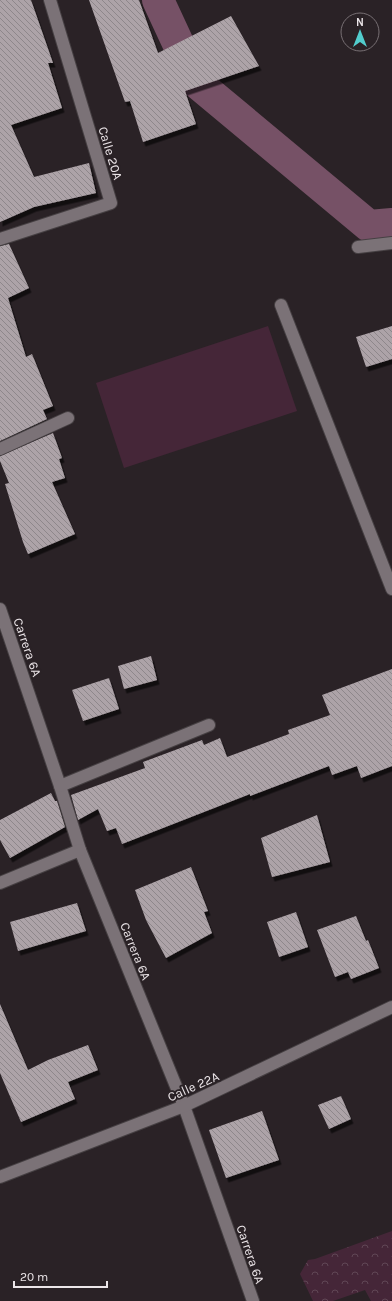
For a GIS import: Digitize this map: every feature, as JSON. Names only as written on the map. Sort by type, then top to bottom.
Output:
[{"type":"street","name":"Calle 20A","points":[[0,239],[111,203],[50,0]]},
{"type":"street","points":[[358,247],[392,243]]},
{"type":"street","points":[[281,305],[392,589]]},
{"type":"street","points":[[0,449],[68,418]]},
{"type":"street","name":"Carrera 6A","points":[[0,609],[80,850],[184,1106],[253,1301]]},
{"type":"street","points":[[60,786],[209,725]]},
{"type":"street","points":[[0,883],[80,850]]},
{"type":"street","name":"Calle 22A","points":[[0,1178],[184,1106],[392,1007]]},
{"type":"green space","points":[[268,326],[297,411],[124,468],[96,383]]},
{"type":"green space","points":[[392,1231],[392,1301],[371,1301],[365,1290],[333,1301],[313,1301],[300,1274],[308,1260],[315,1259]]},
{"type":"building","points":[[0,0],[31,0],[53,63],[48,63],[62,108],[11,125],[34,177],[89,163],[96,193],[34,207],[0,222]]},
{"type":"building","points":[[89,0],[139,0],[158,53],[231,16],[259,66],[185,91],[196,124],[143,142],[130,101],[125,102]]},
{"type":"building","points":[[9,244],[29,288],[8,298],[26,357],[32,354],[53,406],[43,410],[47,419],[0,441],[0,246]]},
{"type":"building","points":[[392,326],[392,359],[366,367],[356,337]]},
{"type":"building","points":[[53,433],[62,458],[59,459],[65,478],[52,482],[75,534],[28,554],[5,484],[9,483],[0,461],[0,456]]},
{"type":"building","points":[[151,656],[157,680],[124,689],[118,666]]},
{"type":"building","points":[[392,669],[392,766],[361,778],[357,766],[332,775],[329,766],[250,796],[250,794],[122,844],[116,828],[107,831],[98,809],[78,820],[71,795],[145,768],[143,762],[202,740],[204,745],[220,738],[227,757],[289,734],[288,730],[330,715],[322,695]]},
{"type":"building","points":[[109,678],[119,709],[83,721],[72,690]]},
{"type":"building","points":[[51,793],[55,801],[57,801],[65,827],[10,858],[0,840],[0,820]]},
{"type":"building","points":[[317,815],[330,862],[272,877],[261,838]]},
{"type":"building","points":[[191,867],[208,911],[204,912],[212,933],[166,958],[146,920],[135,890]]},
{"type":"building","points":[[77,903],[86,931],[18,951],[10,922]]},
{"type":"building","points":[[296,912],[308,947],[279,957],[267,922]]},
{"type":"building","points":[[356,916],[366,941],[368,940],[379,968],[351,979],[348,972],[335,977],[317,930]]},
{"type":"building","points":[[0,1004],[28,1070],[48,1060],[88,1045],[98,1070],[68,1082],[75,1099],[21,1122],[0,1073]]},
{"type":"building","points":[[341,1096],[351,1119],[329,1129],[318,1105]]},
{"type":"building","points":[[262,1111],[279,1160],[226,1178],[209,1130]]},
{"type":"waterway","points":[[158,0],[196,82],[369,226],[392,224]]}]
